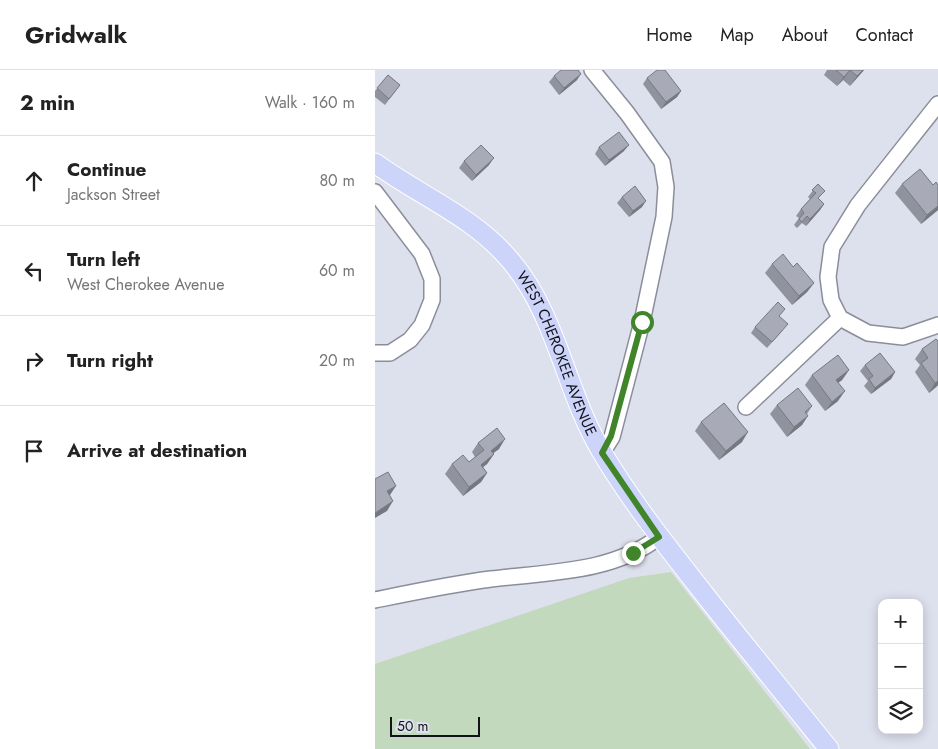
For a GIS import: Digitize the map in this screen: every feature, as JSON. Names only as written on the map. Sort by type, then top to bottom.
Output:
[{"type":"main road","name":"WEST CHEROKEE AVENUE","points":[[375,163],[470,223],[492,240],[515,266],[536,297],[549,324],[585,421],[602,453],[659,537],[829,749]]},
{"type":"street","points":[[592,70],[627,113],[662,162],[666,187],[664,217],[642,322],[611,436],[602,453]]},
{"type":"street","points":[[938,104],[858,205],[832,247],[828,277],[831,300],[840,318],[868,334],[903,338],[938,325]]},
{"type":"street","points":[[375,192],[422,254],[432,279],[432,300],[422,325],[410,340],[389,353],[375,353]]},
{"type":"street","points":[[746,407],[840,318]]},
{"type":"street","points":[[375,600],[458,584],[588,567],[633,553],[659,537]]},
{"type":"green space","points":[[671,572],[810,749],[375,749],[375,664],[629,578]]},
{"type":"building","points":[[561,70],[578,70],[581,74],[564,88],[554,76]]},
{"type":"building","points":[[657,70],[665,70],[681,91],[666,102],[647,78]]},
{"type":"building","points":[[836,70],[850,70],[844,77]]},
{"type":"building","points":[[850,70],[863,70],[857,76]]},
{"type":"building","points":[[388,75],[400,85],[389,99],[377,88]]},
{"type":"building","points":[[619,132],[629,145],[609,160],[599,147]]},
{"type":"building","points":[[481,145],[494,158],[476,175],[464,161]]},
{"type":"building","points":[[920,169],[933,185],[936,182],[938,185],[938,206],[927,215],[902,184]]},
{"type":"building","points":[[818,184],[825,191],[818,198],[824,204],[810,219],[807,216],[802,222],[799,219],[804,213],[801,209],[816,193],[812,190]]},
{"type":"building","points":[[635,186],[646,201],[633,211],[622,197]]},
{"type":"building","points":[[783,254],[793,267],[797,263],[814,283],[799,296],[772,264]]},
{"type":"building","points":[[778,302],[785,309],[779,316],[788,324],[772,342],[755,327]]},
{"type":"building","points":[[936,339],[938,341],[938,381],[935,383],[921,363],[928,358],[922,349]]},
{"type":"building","points":[[880,353],[895,372],[875,388],[869,379],[873,376],[865,365]]},
{"type":"building","points":[[838,355],[849,370],[836,380],[845,391],[832,402],[812,375]]},
{"type":"building","points":[[798,388],[812,406],[805,412],[808,416],[794,427],[777,405]]},
{"type":"building","points":[[724,403],[748,432],[726,451],[701,422]]},
{"type":"building","points":[[497,428],[505,439],[491,451],[494,454],[481,465],[487,473],[469,487],[452,464],[463,455],[469,462],[484,450],[478,443]]},
{"type":"building","points":[[388,472],[396,486],[387,491],[393,501],[375,513],[375,479]]},
{"type":"route","points":[[633,553],[659,537],[602,453],[611,436],[642,322]]}]
